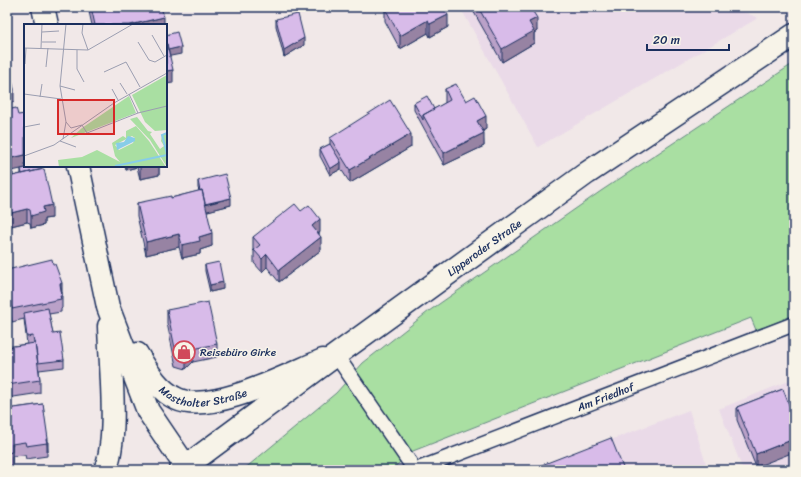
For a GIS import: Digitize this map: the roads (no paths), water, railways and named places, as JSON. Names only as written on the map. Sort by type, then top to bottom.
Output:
[{"type":"street","points":[[43,7],[47,24]]},
{"type":"street","name":"Lipperoder Straße","points":[[184,468],[586,173],[794,35]]},
{"type":"street","name":"Mastholter Straße","points":[[78,167],[108,307],[148,411],[184,468]]},
{"type":"street","name":"Mastholter Straße","points":[[108,307],[153,381],[178,399],[207,403],[231,398],[336,355]]},
{"type":"street","name":"Mastholter Straße","points":[[105,470],[110,459],[112,404],[108,307]]},
{"type":"lane","name":"Am Friedhof","points":[[416,470],[794,324]]},
{"type":"lane","points":[[336,355],[416,470]]},
{"type":"place","name":"Reisebüro Girke","points":[[184,352]]}]
